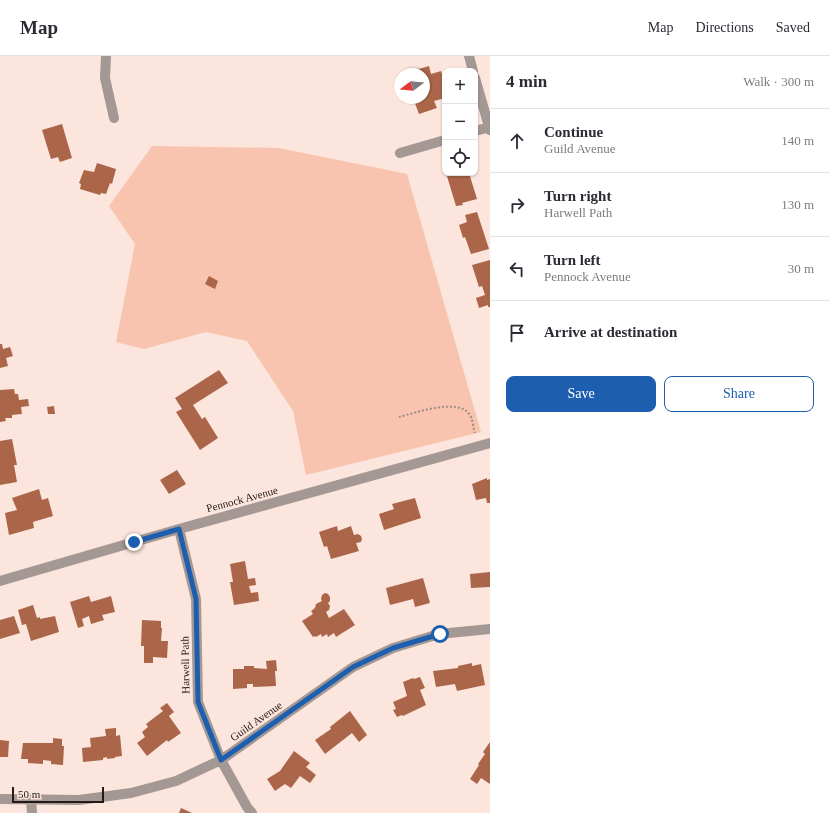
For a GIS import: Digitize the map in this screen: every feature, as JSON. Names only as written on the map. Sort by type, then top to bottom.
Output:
[{"type":"street","points":[[106,56],[105,78],[114,118]]},
{"type":"street","points":[[469,56],[472,68]]},
{"type":"street","points":[[478,88],[490,128],[478,130]]},
{"type":"street","points":[[400,153],[442,141]]},
{"type":"street","name":"Pennock Avenue","points":[[0,580],[490,443]]},
{"type":"street","name":"Harwell Path","points":[[179,529],[196,599],[198,702],[221,760],[247,807],[252,813]]},
{"type":"street","name":"Guild Avenue","points":[[0,799],[80,800],[131,793],[176,780],[221,760],[353,667],[393,648],[440,634],[490,629]]},
{"type":"street","points":[[31,800],[32,813]]},
{"type":"path","points":[[399,417],[447,406],[462,408],[470,415],[475,433]]},
{"type":"shaded area","points":[[152,146],[279,148],[407,174],[481,432],[306,475],[293,411],[247,341],[206,332],[144,349],[116,342],[135,244],[109,206]]},
{"type":"building","points":[[430,70],[431,74],[441,71],[442,99],[434,101],[437,108],[419,114],[415,104],[430,104]]},
{"type":"building","points":[[62,124],[72,158],[60,162],[58,157],[51,159],[42,130]]},
{"type":"building","points":[[97,163],[116,169],[112,184],[110,183],[106,194],[101,193],[100,195],[80,189],[81,184],[79,183],[84,170],[94,172]]},
{"type":"building","points":[[447,176],[470,176],[477,199],[462,203],[463,205],[456,206]]},
{"type":"building","points":[[477,212],[489,249],[471,254],[465,237],[463,238],[459,225],[467,222],[465,215]]},
{"type":"building","points":[[490,260],[490,307],[488,307],[488,305],[479,308],[476,298],[485,295],[482,286],[479,287],[472,265]]},
{"type":"building","points":[[209,276],[218,281],[215,289],[205,284]]},
{"type":"building","points":[[0,344],[2,344],[3,349],[10,347],[13,356],[6,358],[8,366],[0,368]]},
{"type":"building","points":[[219,370],[228,383],[193,405],[202,419],[205,417],[218,438],[200,450],[176,412],[182,409],[175,398]]},
{"type":"building","points":[[14,389],[15,394],[18,394],[19,400],[28,399],[29,406],[21,407],[22,414],[12,415],[12,418],[5,418],[6,421],[0,422],[0,390]]},
{"type":"building","points":[[54,406],[55,414],[48,414],[47,407]]},
{"type":"building","points":[[12,439],[17,465],[14,465],[17,482],[0,485],[0,441]]},
{"type":"building","points":[[177,470],[186,484],[169,494],[160,480]]},
{"type":"building","points":[[487,478],[487,480],[490,479],[490,503],[487,503],[486,498],[476,500],[472,484]]},
{"type":"building","points":[[39,489],[42,500],[48,498],[53,516],[33,522],[34,528],[9,535],[5,513],[17,510],[12,498]]},
{"type":"building","points":[[415,498],[421,518],[384,530],[379,514],[394,509],[392,504]]},
{"type":"building","points":[[337,526],[338,531],[351,526],[354,535],[358,534],[362,539],[361,542],[356,543],[359,551],[331,559],[327,546],[324,547],[319,532]]},
{"type":"building","points":[[245,561],[248,579],[255,578],[256,585],[249,586],[251,593],[258,592],[259,601],[234,605],[230,582],[233,582],[230,564]]},
{"type":"building","points":[[490,572],[490,587],[471,588],[470,574]]},
{"type":"building","points":[[423,578],[430,603],[415,607],[413,599],[390,605],[386,588]]},
{"type":"building","points":[[325,593],[330,597],[330,601],[328,603],[330,606],[329,610],[326,612],[329,618],[344,609],[355,625],[336,637],[334,633],[328,637],[327,634],[322,637],[321,634],[313,637],[302,621],[313,614],[311,611],[315,608],[316,604],[322,601],[322,595]]},
{"type":"building","points":[[89,596],[91,602],[111,596],[115,612],[102,615],[104,620],[91,624],[89,616],[82,619],[84,626],[78,628],[70,602]]},
{"type":"building","points":[[33,605],[37,618],[40,617],[40,619],[55,616],[59,632],[31,641],[26,624],[22,625],[18,610]]},
{"type":"building","points":[[14,616],[20,633],[0,639],[0,620]]},
{"type":"building","points":[[142,620],[161,621],[161,641],[168,641],[167,658],[153,657],[153,663],[144,663],[144,646],[141,646]]},
{"type":"building","points":[[276,660],[276,686],[253,687],[253,684],[247,684],[247,688],[233,689],[233,669],[244,669],[244,666],[254,666],[254,668],[267,669],[266,661]]},
{"type":"building","points":[[472,663],[472,666],[481,664],[485,685],[457,691],[455,684],[436,687],[433,671],[458,668],[458,666]]},
{"type":"building","points":[[420,677],[425,688],[420,690],[426,705],[403,716],[397,717],[393,710],[396,709],[393,702],[407,696],[403,682]]},
{"type":"building","points":[[167,703],[174,712],[169,716],[181,733],[168,742],[167,740],[147,756],[137,743],[145,737],[142,732],[148,727],[146,724],[163,711],[160,708]]},
{"type":"building","points":[[350,711],[367,735],[359,742],[352,733],[325,754],[315,740],[331,729],[330,727]]},
{"type":"building","points":[[116,728],[116,736],[120,735],[122,756],[107,759],[107,757],[103,758],[103,760],[83,762],[82,748],[91,747],[90,738],[106,736],[105,729]]},
{"type":"building","points":[[53,738],[62,739],[62,746],[64,746],[63,765],[51,764],[51,761],[43,760],[43,764],[28,763],[28,759],[21,759],[23,743],[53,743]]},
{"type":"building","points":[[0,740],[9,741],[8,757],[0,757]]},
{"type":"building","points":[[490,742],[490,784],[481,778],[477,784],[470,779],[485,754],[483,752]]},
{"type":"building","points":[[294,751],[310,763],[306,767],[316,775],[310,783],[300,776],[291,788],[285,784],[275,791],[267,779],[280,771]]},
{"type":"building","points":[[181,808],[192,813],[179,813]]},
{"type":"route","points":[[134,542],[179,529],[196,599],[198,702],[221,760],[353,667],[393,648],[440,634]]}]
